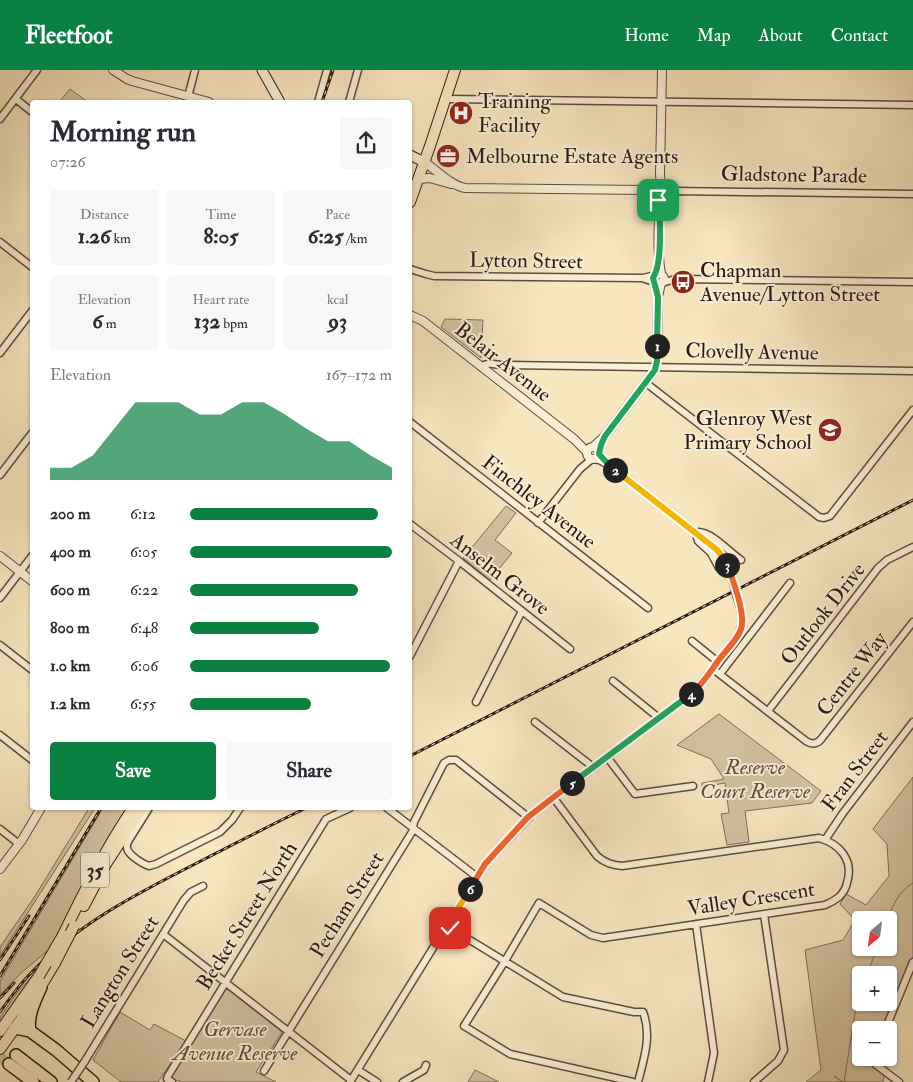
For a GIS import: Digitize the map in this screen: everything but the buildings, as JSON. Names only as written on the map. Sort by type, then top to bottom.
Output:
[{"type":"highway","points":[[30,1031],[28,1024],[30,1014],[40,981]]},
{"type":"highway","points":[[15,1028],[30,1031],[56,1050],[93,1082]]},
{"type":"highway","points":[[33,1082],[12,1059],[51,1082]]},
{"type":"main road","points":[[262,70],[279,100]]},
{"type":"main road","points":[[412,196],[455,70]]},
{"type":"main road","points":[[412,156],[424,162]]},
{"type":"main road","name":"35","points":[[0,1050],[15,1028],[40,981],[106,849],[132,810]]},
{"type":"main road","name":"35","points":[[0,1031],[55,963],[106,864],[141,810]]},
{"type":"main road","points":[[0,1037],[7,1030],[15,1028]]},
{"type":"street","points":[[0,119],[38,70]]},
{"type":"street","points":[[114,70],[127,80],[201,100]]},
{"type":"street","points":[[188,97],[195,70]]},
{"type":"street","points":[[319,100],[327,70]]},
{"type":"street","points":[[350,100],[358,70]]},
{"type":"street","points":[[538,523],[646,383],[656,367],[662,70]]},
{"type":"street","points":[[16,99],[30,110]]},
{"type":"street","points":[[445,99],[913,106]]},
{"type":"street","points":[[424,162],[458,186]]},
{"type":"street","name":"Gladstone Parade","points":[[418,179],[430,178],[465,188],[913,194]]},
{"type":"street","points":[[0,242],[30,265]]},
{"type":"street","name":"Lytton Street","points":[[412,270],[434,276],[658,279]]},
{"type":"street","points":[[658,279],[913,282]]},
{"type":"street","points":[[0,353],[30,314]]},
{"type":"street","name":"Belair Avenue","points":[[412,316],[423,322],[593,453]]},
{"type":"street","name":"Clovelly Avenue","points":[[481,366],[487,364],[913,370]]},
{"type":"street","points":[[490,374],[500,365]]},
{"type":"street","points":[[646,383],[819,517],[824,518],[830,516],[913,410]]},
{"type":"street","name":"Finchley Avenue","points":[[412,424],[648,608]]},
{"type":"street","points":[[0,475],[30,436]]},
{"type":"street","points":[[163,934],[351,1081],[485,864],[528,817],[694,691],[713,669],[741,629],[742,615],[735,588],[726,562],[720,553],[593,453]]},
{"type":"street","name":"Anselm Grove","points":[[412,526],[570,649]]},
{"type":"street","points":[[696,534],[700,531],[705,533],[741,560]]},
{"type":"street","points":[[696,534],[698,540],[713,556],[719,568]]},
{"type":"street","name":"Outlook Drive","points":[[768,711],[878,568],[887,560],[913,547]]},
{"type":"street","points":[[0,556],[30,580]]},
{"type":"street","points":[[0,598],[30,559]]},
{"type":"street","points":[[412,652],[459,561]]},
{"type":"street","points":[[720,674],[790,584]]},
{"type":"street","points":[[476,702],[522,611]]},
{"type":"street","name":"Centre Way","points":[[768,711],[806,741],[812,744],[817,743],[913,622]]},
{"type":"street","points":[[692,641],[718,662]]},
{"type":"street","points":[[0,645],[30,668]]},
{"type":"street","points":[[713,669],[768,711]]},
{"type":"street","points":[[613,681],[659,718]]},
{"type":"street","points":[[535,722],[592,767]]},
{"type":"street","name":"Fran Street","points":[[825,840],[843,812],[913,722]]},
{"type":"street","points":[[0,734],[30,758]]},
{"type":"street","points":[[607,757],[635,794],[693,786]]},
{"type":"street","name":"Pecham Street","points":[[264,1072],[412,832],[414,822],[444,763],[449,760],[456,760],[528,817]]},
{"type":"street","points":[[553,797],[596,856],[603,862],[613,865],[622,866],[813,838],[825,840]]},
{"type":"street","points":[[0,869],[19,844],[40,810]]},
{"type":"street","points":[[148,810],[127,846],[130,853],[149,866],[220,832],[239,810]]},
{"type":"street","name":"Becket Street North","points":[[170,1080],[226,983],[326,819],[346,810]]},
{"type":"street","points":[[390,810],[477,877]]},
{"type":"street","points":[[0,829],[19,844]]},
{"type":"street","name":"Valley Crescent","points":[[505,961],[539,903],[591,935],[603,938],[825,905],[839,897],[842,893],[848,879],[849,865],[842,851],[825,840]]},
{"type":"street","name":"Langton Street","points":[[72,1082],[189,894],[203,886]]},
{"type":"street","points":[[754,1082],[778,1061],[784,1050],[764,914]]},
{"type":"street","points":[[696,924],[714,1053],[708,1082]]},
{"type":"street","points":[[447,926],[563,997],[634,1012],[643,1012],[647,1045],[638,1082]]},
{"type":"street","points":[[505,961],[464,1026],[510,1054],[633,1082]]},
{"type":"street","points":[[889,1021],[913,962]]},
{"type":"street","points":[[403,1082],[424,1070],[426,1065]]},
{"type":"street","points":[[877,1066],[899,1082]]},
{"type":"street","points":[[358,1070],[377,1082]]},
{"type":"green space","points":[[70,89],[85,100],[61,100]]},
{"type":"green space","points":[[445,319],[483,320],[481,358],[441,327]]},
{"type":"green space","points":[[506,506],[516,513],[495,540],[512,553],[490,580],[463,558]]},
{"type":"green space","name":"Reserve Court Reserve","points":[[719,714],[821,791],[812,803],[745,811],[749,842],[727,845],[721,814],[729,813],[725,783],[702,787],[702,783],[724,779],[711,759],[677,745]]},
{"type":"green space","points":[[913,777],[913,963],[897,1000],[897,966],[852,966],[852,1011],[892,1011],[888,1021],[852,1021],[852,1066],[874,1066],[884,1076],[883,1082],[843,1082],[834,1076],[842,1082],[806,1082],[821,1070],[805,950],[843,940],[852,925],[852,956],[898,956],[898,911],[852,911],[852,917],[840,904],[846,894],[866,905],[889,876],[887,844],[873,829]]},
{"type":"green space","points":[[88,810],[94,810],[0,956],[0,947],[35,896]]},
{"type":"green space","points":[[102,810],[128,810],[53,946],[20,974],[0,995],[0,981]]},
{"type":"green space","points":[[42,966],[0,1027],[0,1017],[19,990]]},
{"type":"green space","name":"Gervase Avenue Reserve","points":[[226,988],[282,1032],[256,1072],[276,1082],[181,1082],[171,1078]]},
{"type":"green space","points":[[120,1012],[150,1030],[154,1024],[186,1041],[158,1082],[121,1082],[93,1060]]},
{"type":"green space","points":[[475,1070],[499,1082],[468,1082]]},
{"type":"waterway","points":[[891,911],[900,894],[913,883]]},
{"type":"waterway","points":[[870,966],[874,956]]},
{"type":"waterway","points":[[844,1082],[855,1011]]},
{"type":"tunnel","points":[[0,1057],[9,1064]]},
{"type":"railway","points":[[323,100],[333,70]]},
{"type":"railway","points":[[412,755],[913,500]]},
{"type":"railway","points":[[0,976],[100,810]]},
{"type":"railway","points":[[0,1012],[31,973],[67,940],[87,925],[151,887],[302,810]]},
{"type":"railway","points":[[0,960],[29,916]]},
{"type":"railway","points":[[0,998],[14,983]]},
{"type":"place","name":"Training Facility","points":[[461,113]]},
{"type":"place","name":"Melbourne Estate Agents","points":[[448,156]]},
{"type":"place","name":"Chapman Avenue/Lytton Street","points":[[683,282]]},
{"type":"place","name":"Glenroy West Primary School","points":[[830,430]]},
{"type":"route","points":[[450,928],[447,926],[485,864],[528,817],[694,691],[713,669],[741,629],[741,610],[731,575],[720,553],[609,465],[599,454],[605,436],[656,367],[658,297],[653,278],[659,262],[660,205],[658,200]]}]
